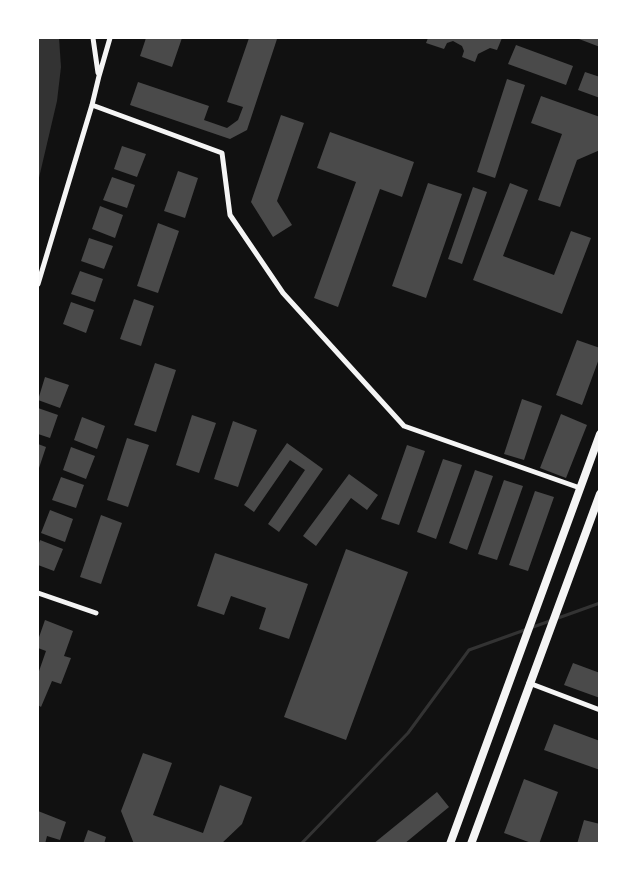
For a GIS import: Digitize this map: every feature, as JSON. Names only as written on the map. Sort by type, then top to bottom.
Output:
[{"type":"main road","points":[[450,844],[600,434]]},
{"type":"main road","points":[[471,844],[600,494]]},
{"type":"street","points":[[93,38],[99,76]]},
{"type":"street","points":[[38,284],[92,105],[110,38]]},
{"type":"street","points":[[92,105],[222,153],[230,215],[283,293],[404,426],[580,488]]},
{"type":"street","points":[[38,593],[96,613]]},
{"type":"street","points":[[529,683],[600,710]]},
{"type":"shaded area","points":[[38,38],[59,38],[61,67],[57,101],[38,182]]},
{"type":"building","points":[[146,38],[182,38],[172,67],[140,56]]},
{"type":"building","points":[[249,38],[277,39],[247,130],[230,139],[130,105],[138,82],[209,106],[204,120],[227,128],[238,120],[243,107],[227,102]]},
{"type":"building","points":[[428,38],[502,38],[497,50],[490,48],[478,54],[475,62],[462,57],[464,51],[462,46],[453,41],[447,43],[444,49],[426,43]]},
{"type":"building","points":[[600,38],[600,47],[579,39]]},
{"type":"building","points":[[516,45],[573,66],[566,85],[508,64]]},
{"type":"building","points":[[585,72],[600,77],[600,98],[578,90]]},
{"type":"building","points":[[507,79],[525,85],[495,178],[477,172]]},
{"type":"building","points":[[541,96],[600,117],[600,150],[577,160],[560,207],[538,200],[562,134],[531,123]]},
{"type":"building","points":[[281,115],[304,123],[277,201],[292,225],[273,237],[251,202]]},
{"type":"building","points":[[330,132],[414,162],[402,197],[380,189],[338,307],[314,298],[356,182],[317,168]]},
{"type":"building","points":[[122,146],[146,154],[137,177],[114,169]]},
{"type":"building","points":[[178,171],[198,178],[185,218],[164,211]]},
{"type":"building","points":[[112,177],[135,185],[127,208],[103,200]]},
{"type":"building","points":[[428,183],[462,194],[426,298],[392,286]]},
{"type":"building","points":[[510,183],[528,190],[503,256],[554,275],[571,231],[591,238],[562,314],[473,280]]},
{"type":"building","points":[[473,187],[487,192],[462,264],[448,259]]},
{"type":"building","points":[[100,206],[123,215],[115,238],[92,229]]},
{"type":"building","points":[[158,223],[179,231],[158,293],[137,286]]},
{"type":"building","points":[[89,238],[113,246],[104,269],[81,261]]},
{"type":"building","points":[[80,271],[103,279],[95,302],[71,294]]},
{"type":"building","points":[[134,299],[154,306],[141,346],[120,339]]},
{"type":"building","points":[[71,302],[94,310],[86,333],[63,324]]},
{"type":"building","points":[[577,340],[600,348],[600,356],[582,405],[556,395]]},
{"type":"building","points":[[155,363],[176,370],[156,432],[134,425]]},
{"type":"building","points":[[45,377],[69,385],[60,408],[38,400]]},
{"type":"building","points":[[522,399],[542,406],[524,460],[504,454]]},
{"type":"building","points":[[38,408],[58,415],[50,438],[38,434]]},
{"type":"building","points":[[561,414],[587,425],[566,478],[540,468]]},
{"type":"building","points":[[192,415],[216,423],[199,473],[176,465]]},
{"type":"building","points":[[82,417],[105,426],[97,449],[74,440]]},
{"type":"building","points":[[233,421],[257,430],[238,487],[214,479]]},
{"type":"building","points":[[127,438],[149,445],[128,507],[107,500]]},
{"type":"building","points":[[287,443],[323,469],[279,532],[268,524],[305,470],[290,460],[254,512],[244,505]]},
{"type":"building","points":[[38,444],[46,447],[38,471]]},
{"type":"building","points":[[407,445],[425,451],[399,525],[381,519]]},
{"type":"building","points":[[71,447],[95,456],[86,479],[63,470]]},
{"type":"building","points":[[443,459],[462,465],[436,539],[417,532]]},
{"type":"building","points":[[475,470],[493,476],[467,550],[449,543]]},
{"type":"building","points":[[349,474],[378,495],[367,510],[351,498],[316,546],[303,536]]},
{"type":"building","points":[[61,477],[84,485],[76,508],[52,500]]},
{"type":"building","points":[[504,480],[523,486],[497,560],[478,554]]},
{"type":"building","points":[[535,491],[554,497],[528,571],[509,565]]},
{"type":"building","points":[[50,510],[73,519],[65,542],[41,533]]},
{"type":"building","points":[[101,515],[122,523],[101,584],[80,577]]},
{"type":"building","points":[[40,540],[63,549],[54,571],[38,565],[38,546]]},
{"type":"building","points":[[346,549],[408,572],[346,740],[284,717]]},
{"type":"building","points":[[215,553],[308,584],[289,639],[259,629],[266,608],[231,596],[224,615],[197,606]]},
{"type":"building","points":[[45,620],[73,631],[64,656],[71,658],[61,684],[52,681],[41,707],[38,705],[38,674],[46,651],[38,648],[38,640]]},
{"type":"building","points":[[573,663],[600,673],[600,698],[564,685]]},
{"type":"building","points":[[554,724],[600,741],[600,770],[544,750]]},
{"type":"building","points":[[143,753],[172,763],[153,815],[203,833],[220,785],[252,797],[242,824],[221,844],[134,844],[121,811]]},
{"type":"building","points":[[524,779],[558,792],[539,844],[504,833]]},
{"type":"building","points":[[437,792],[449,807],[404,844],[373,844]]},
{"type":"building","points":[[38,811],[66,822],[60,840],[47,836],[45,844],[38,844]]},
{"type":"building","points":[[584,820],[600,824],[600,844],[577,844]]},
{"type":"building","points":[[88,830],[106,837],[104,844],[83,844]]},
{"type":"waterway","points":[[301,844],[408,733],[469,650],[600,603]]}]
